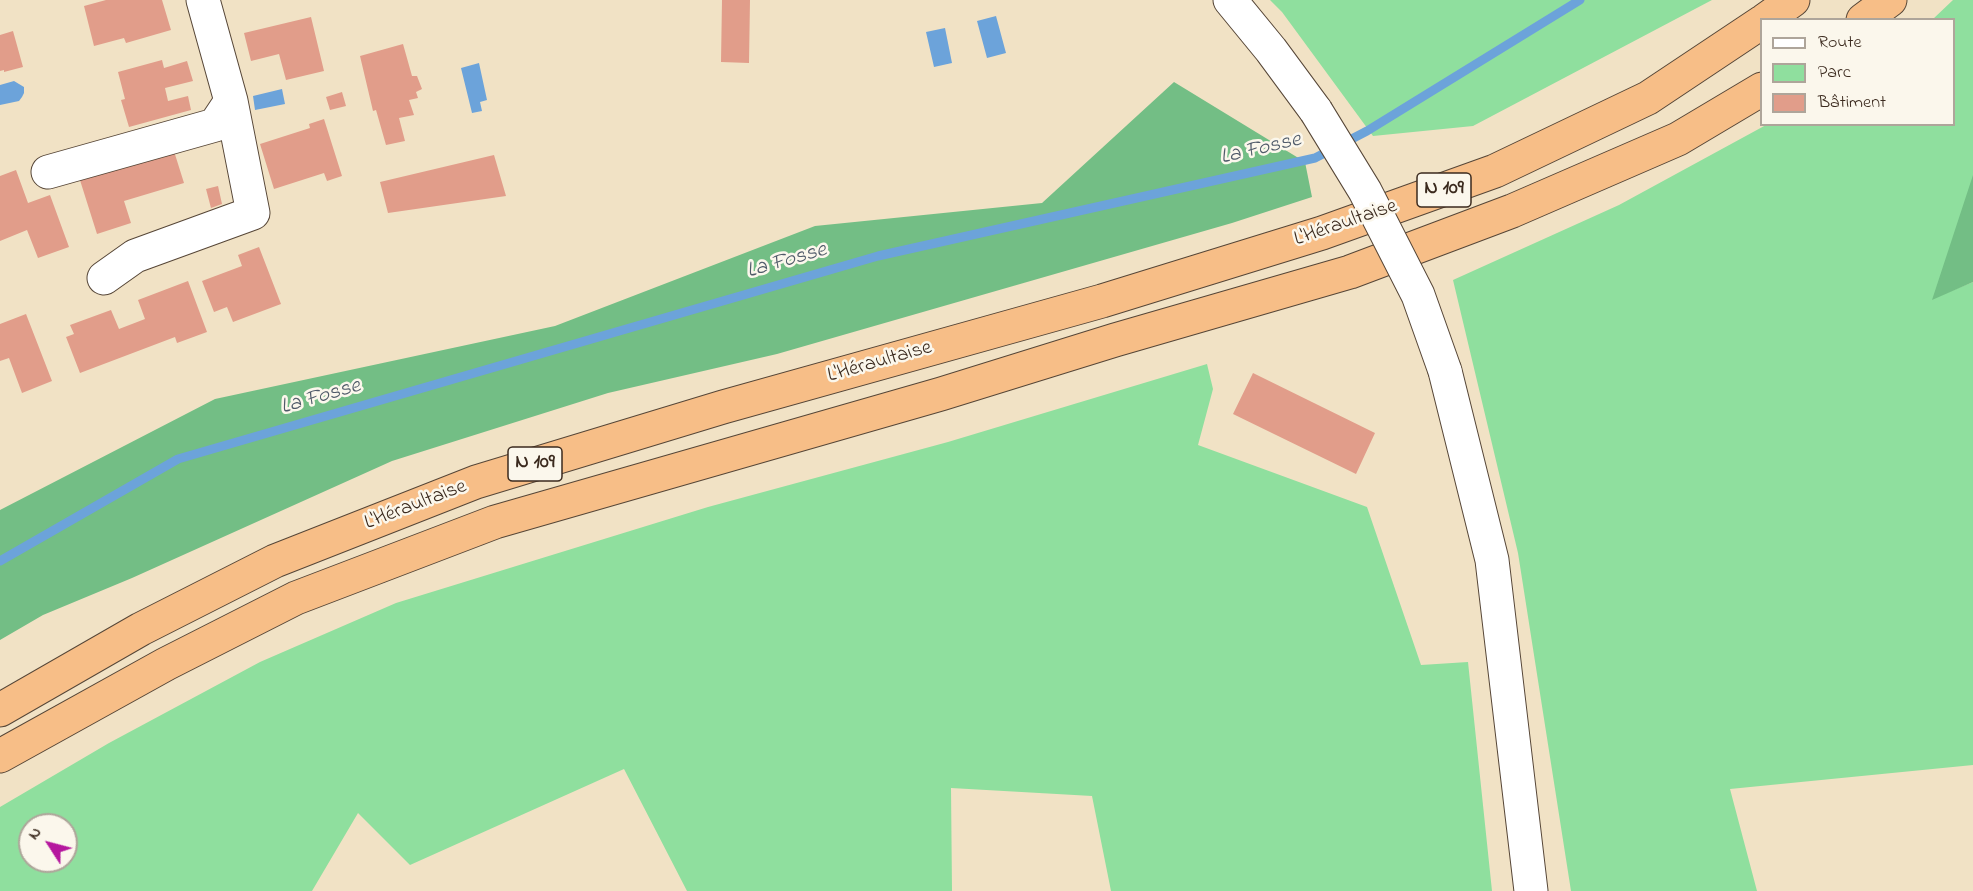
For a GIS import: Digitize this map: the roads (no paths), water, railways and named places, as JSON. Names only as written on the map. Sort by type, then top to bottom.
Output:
[{"type":"highway","points":[[1768,18],[1793,0]]},
{"type":"highway","points":[[1866,18],[1890,0]]},
{"type":"highway","name":"L'Héraultaise","points":[[0,710],[141,629],[274,561],[476,482],[723,407],[1113,297],[1322,233],[1495,171],[1648,98],[1760,23]]},
{"type":"highway","name":"L'Héraultaise","points":[[0,756],[166,664],[296,598],[495,522],[941,394],[1115,340],[1350,272],[1512,211],[1678,139],[1760,90]]},
{"type":"street","points":[[104,278],[135,256],[253,213],[231,101],[202,0]]},
{"type":"street","points":[[1230,0],[1316,111],[1365,191],[1418,295],[1445,371],[1492,560],[1531,891]]},
{"type":"street","points":[[48,172],[214,125],[231,101]]},
{"type":"water","points":[[996,16],[1006,53],[987,58],[977,21]]},
{"type":"water","points":[[945,28],[952,63],[934,67],[926,32]]},
{"type":"water","points":[[479,63],[487,100],[480,102],[482,111],[472,113],[461,68]]},
{"type":"water","points":[[14,81],[24,87],[22,97],[19,101],[0,105],[0,85]]},
{"type":"water","points":[[282,89],[285,104],[255,110],[253,96]]},
{"type":"waterway","name":"La Fosse","points":[[0,561],[178,459],[878,256],[1315,158],[1367,131],[1580,0]]}]
